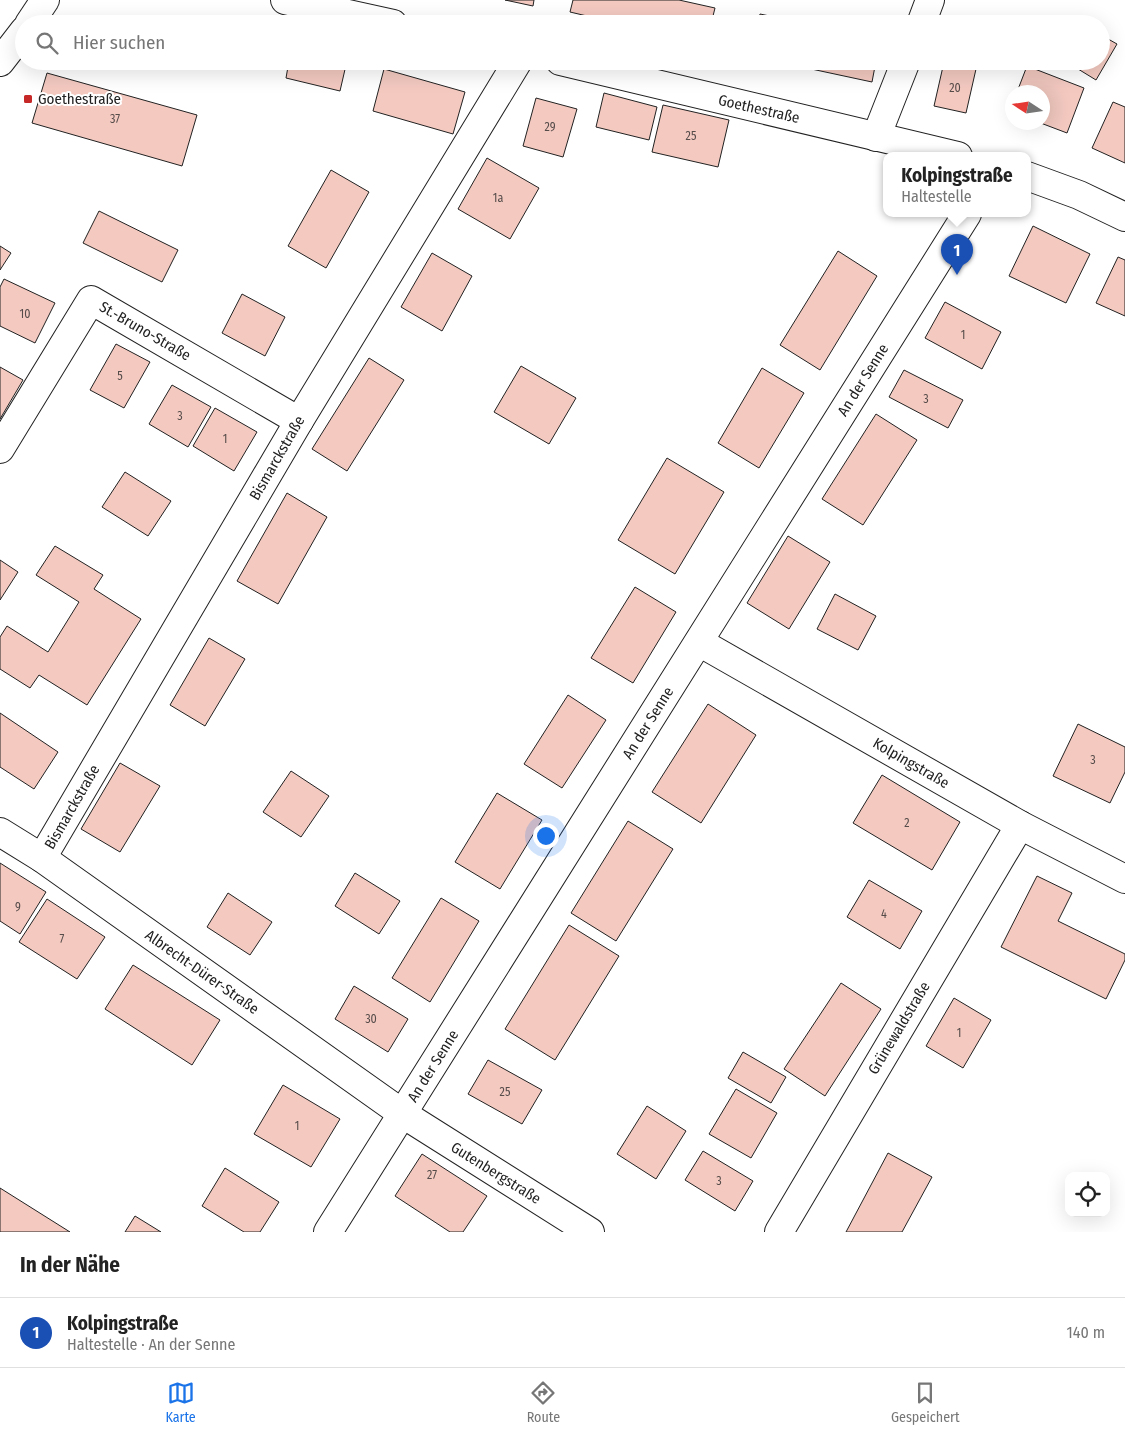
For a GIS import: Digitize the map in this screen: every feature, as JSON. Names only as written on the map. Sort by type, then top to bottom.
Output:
[{"type":"street","points":[[285,0],[352,15]]},
{"type":"street","points":[[924,15],[930,0]]},
{"type":"street","points":[[0,62],[15,43]]},
{"type":"street","name":"Bismarckstraße","points":[[42,858],[299,421],[513,70]]},
{"type":"street","name":"Goethestraße","points":[[597,70],[941,152]]},
{"type":"street","points":[[876,137],[902,70]]},
{"type":"street","points":[[1031,177],[1079,195],[1125,217]]},
{"type":"street","name":"An der Senne","points":[[328,1232],[965,217]]},
{"type":"street","name":"St.-Bruno-Straße","points":[[0,449],[92,300],[299,421]]},
{"type":"street","name":"Kolpingstraße","points":[[699,642],[1020,825],[1125,879]]},
{"type":"street","name":"Grünewaldstraße","points":[[779,1232],[1020,825]]},
{"type":"street","name":"Albrecht-Dürer-Straße","points":[[0,832],[42,858],[403,1114]]},
{"type":"street","name":"Gutenbergstraße","points":[[403,1114],[590,1232]]},
{"type":"building","points":[[505,0],[534,0],[533,6]]},
{"type":"building","points":[[573,0],[679,0],[715,8],[713,15],[583,15],[570,12]]},
{"type":"building","points":[[1110,40],[1117,44],[1110,56]]},
{"type":"building","points":[[287,70],[345,70],[340,91],[286,78]]},
{"type":"building","points":[[384,70],[465,92],[453,134],[373,111]]},
{"type":"building","points":[[816,70],[874,70],[872,82]]},
{"type":"building","points":[[942,70],[976,70],[966,113],[934,106]]},
{"type":"building","points":[[1025,70],[1037,70],[1084,88],[1067,133],[1050,127],[1050,85],[1020,85]]},
{"type":"building","points":[[1080,70],[1102,70],[1096,80]]},
{"type":"building","points":[[47,73],[197,115],[182,166],[32,123]]},
{"type":"building","points":[[604,93],[657,107],[649,140],[596,127]]},
{"type":"building","points":[[536,98],[577,109],[563,157],[523,146]]},
{"type":"building","points":[[1113,102],[1125,107],[1125,163],[1092,148]]},
{"type":"building","points":[[663,105],[729,120],[718,167],[652,152]]},
{"type":"building","points":[[487,158],[539,188],[510,239],[458,209]]},
{"type":"building","points":[[331,170],[369,192],[326,268],[288,246]]},
{"type":"building","points":[[99,211],[178,250],[162,282],[83,243]]},
{"type":"building","points":[[1033,226],[1090,254],[1066,303],[1009,276]]},
{"type":"building","points":[[0,246],[11,253],[0,270]]},
{"type":"building","points":[[838,251],[877,276],[820,370],[780,345]]},
{"type":"building","points":[[432,253],[472,276],[442,331],[401,307]]},
{"type":"building","points":[[1118,257],[1125,260],[1125,316],[1096,303]]},
{"type":"building","points":[[4,279],[55,303],[35,343],[0,326],[0,287]]},
{"type":"building","points":[[242,294],[285,317],[265,356],[222,333]]},
{"type":"building","points":[[945,302],[1001,332],[982,369],[925,338]]},
{"type":"building","points":[[116,344],[150,362],[124,408],[90,390]]},
{"type":"building","points":[[369,358],[404,380],[347,471],[312,449]]},
{"type":"building","points":[[521,366],[576,398],[549,444],[494,412]]},
{"type":"building","points":[[0,367],[23,380],[0,419]]},
{"type":"building","points":[[762,368],[804,393],[759,468],[718,443]]},
{"type":"building","points":[[904,370],[963,400],[948,428],[889,397]]},
{"type":"building","points":[[172,385],[211,407],[188,447],[149,424]]},
{"type":"building","points":[[215,408],[257,432],[234,471],[193,446]]},
{"type":"building","points":[[876,414],[917,440],[863,525],[822,499]]},
{"type":"building","points":[[667,458],[724,492],[675,574],[618,540]]},
{"type":"building","points":[[125,472],[171,501],[148,536],[102,507]]},
{"type":"building","points":[[287,493],[327,517],[278,604],[237,581]]},
{"type":"building","points":[[788,536],[830,562],[789,629],[747,603]]},
{"type":"building","points":[[55,546],[103,575],[94,589],[141,619],[87,705],[39,675],[30,688],[0,669],[0,637],[7,626],[48,652],[79,602],[36,575]]},
{"type":"building","points":[[0,560],[18,572],[0,600]]},
{"type":"building","points":[[635,587],[676,612],[633,683],[591,658]]},
{"type":"building","points":[[835,594],[876,616],[858,650],[817,629]]},
{"type":"building","points":[[209,638],[245,659],[205,726],[170,705]]},
{"type":"building","points":[[568,695],[606,720],[562,788],[524,764]]},
{"type":"building","points":[[708,704],[756,735],[701,823],[652,792]]},
{"type":"building","points":[[0,713],[58,752],[34,789],[0,767]]},
{"type":"building","points":[[1078,724],[1125,747],[1125,772],[1110,803],[1053,776]]},
{"type":"building","points":[[120,763],[160,786],[120,852],[81,829]]},
{"type":"building","points":[[291,771],[329,796],[301,837],[263,812]]},
{"type":"building","points":[[882,775],[960,822],[932,870],[853,823]]},
{"type":"building","points":[[497,793],[542,820],[500,889],[455,862]]},
{"type":"building","points":[[628,821],[673,849],[616,941],[571,913]]},
{"type":"building","points":[[0,863],[46,892],[20,934],[0,921]]},
{"type":"building","points":[[355,873],[400,901],[379,934],[335,906]]},
{"type":"building","points":[[1037,876],[1072,893],[1058,921],[1125,954],[1125,960],[1106,999],[1001,947]]},
{"type":"building","points":[[869,880],[922,911],[900,949],[847,917]]},
{"type":"building","points":[[228,893],[272,922],[250,955],[207,927]]},
{"type":"building","points":[[441,898],[479,921],[430,1002],[392,978]]},
{"type":"building","points":[[47,899],[105,937],[77,979],[19,942]]},
{"type":"building","points":[[569,925],[619,956],[555,1060],[505,1029]]},
{"type":"building","points":[[133,965],[220,1020],[192,1065],[105,1009]]},
{"type":"building","points":[[841,983],[881,1009],[825,1096],[784,1069]]},
{"type":"building","points":[[354,986],[408,1019],[388,1052],[335,1019]]},
{"type":"building","points":[[954,998],[991,1020],[963,1068],[926,1046]]},
{"type":"building","points":[[743,1052],[786,1077],[771,1103],[728,1078]]},
{"type":"building","points":[[488,1060],[542,1090],[522,1124],[468,1094]]},
{"type":"building","points":[[283,1085],[340,1119],[311,1167],[254,1134]]},
{"type":"building","points":[[736,1089],[777,1113],[751,1158],[709,1134]]},
{"type":"building","points":[[647,1106],[686,1131],[656,1179],[617,1154]]},
{"type":"building","points":[[703,1151],[753,1181],[735,1211],[685,1180]]},
{"type":"building","points":[[888,1153],[932,1177],[902,1232],[846,1232]]},
{"type":"building","points":[[422,1154],[487,1196],[463,1232],[450,1232],[395,1196]]},
{"type":"building","points":[[225,1168],[279,1202],[260,1232],[244,1232],[202,1206]]},
{"type":"building","points":[[0,1188],[70,1232],[0,1232]]},
{"type":"building","points":[[135,1216],[161,1232],[125,1232]]},
{"type":"place","name":"Goethestraße","points":[[28,99]]},
{"type":"place","name":"Kolpingstraße","points":[[957,275]]}]
